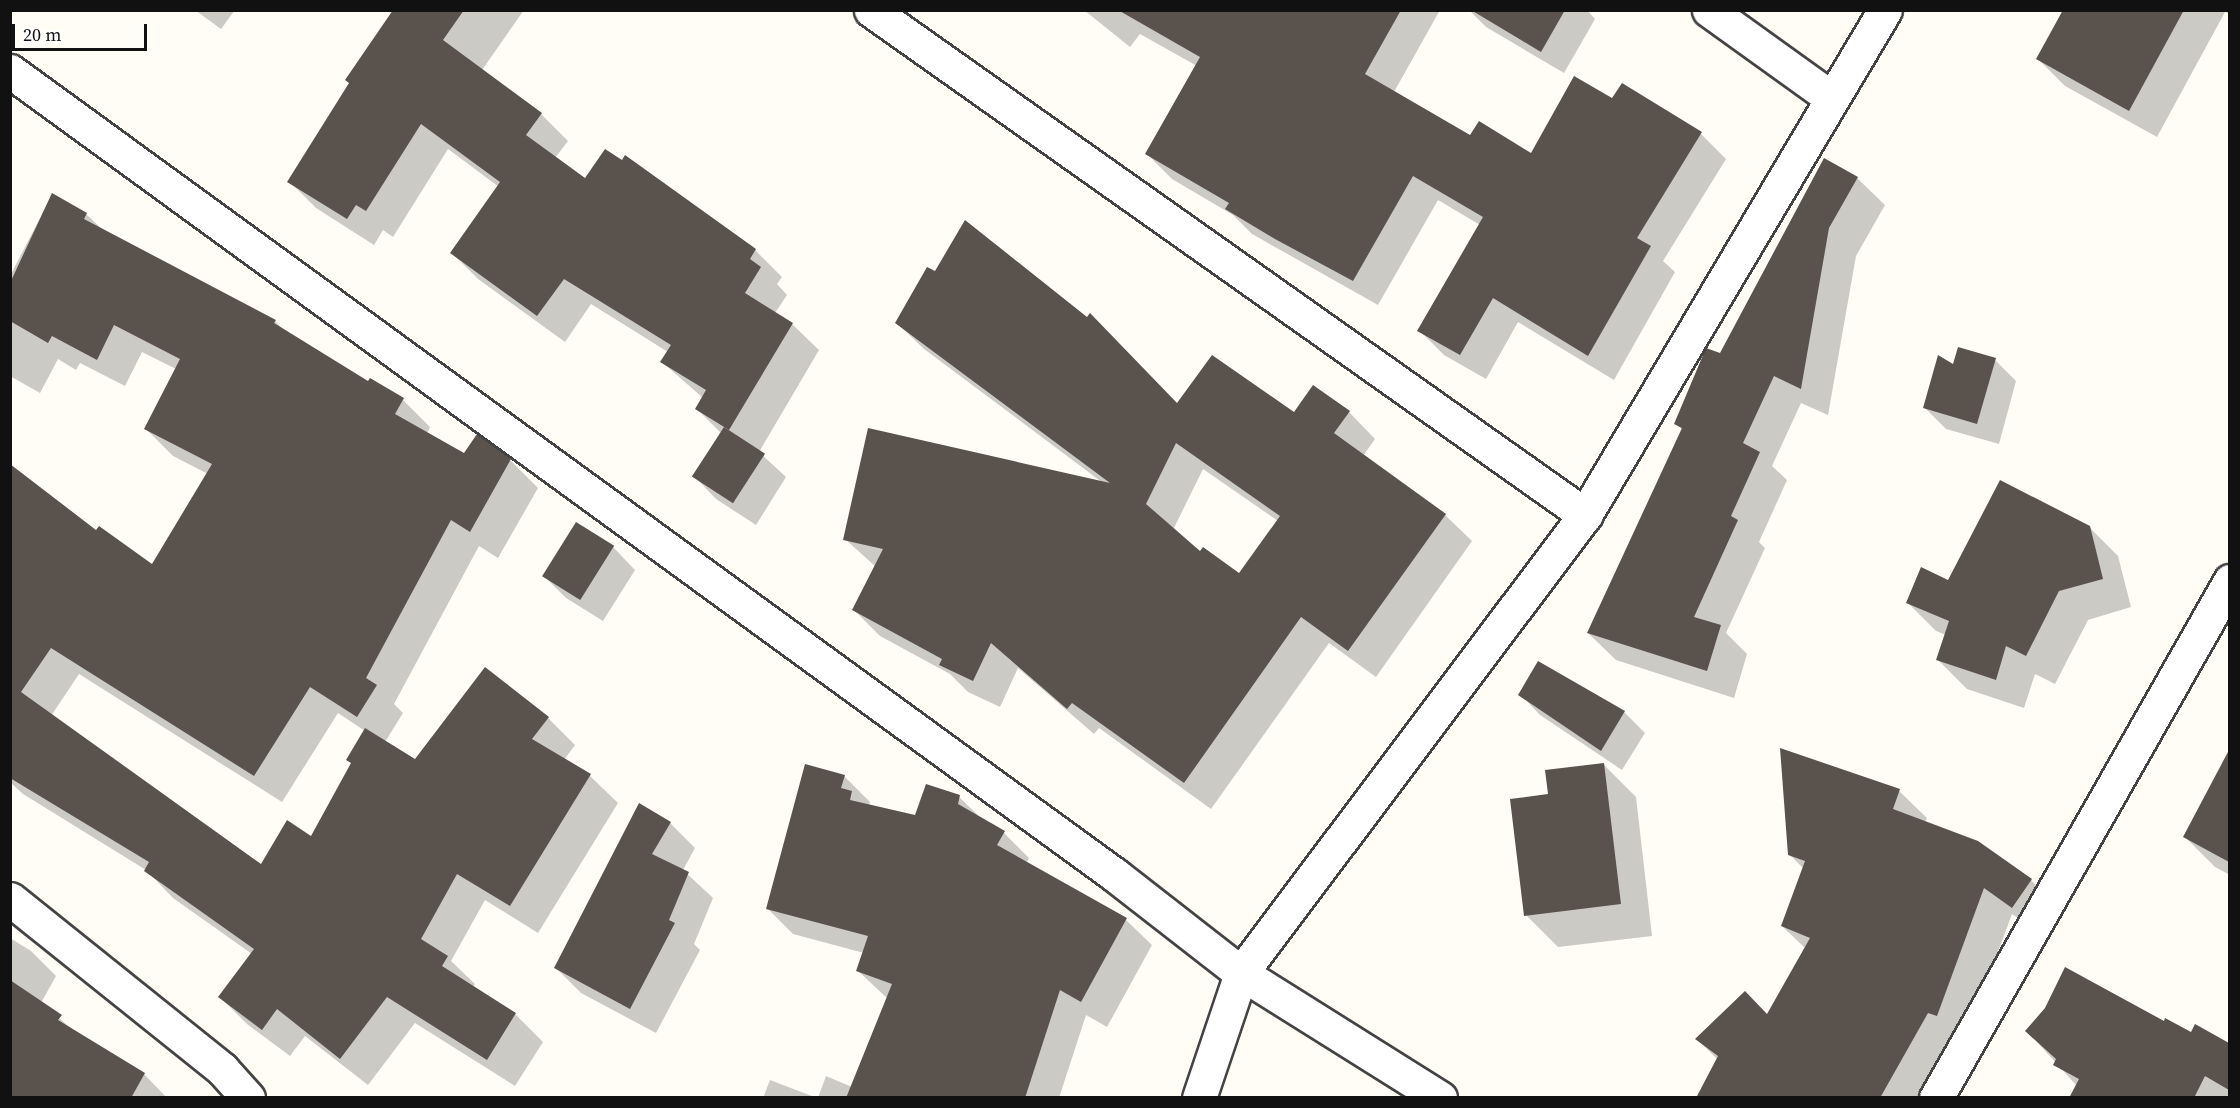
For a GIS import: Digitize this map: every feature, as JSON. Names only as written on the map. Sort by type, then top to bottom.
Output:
[{"type":"street","points":[[871,10],[1585,515]]},
{"type":"street","points":[[1709,10],[1830,98]]},
{"type":"street","points":[[1198,1098],[1241,973],[1585,515],[1830,98],[1886,10]]},
{"type":"street","points":[[10,71],[1115,875],[1241,973],[1440,1098]]},
{"type":"street","points":[[1936,1098],[2229,581]]},
{"type":"street","points":[[10,899],[222,1069],[248,1098]]},
{"type":"building","points":[[393,10],[464,10],[443,40],[542,113],[526,135],[585,178],[605,149],[622,160],[625,155],[756,249],[750,259],[761,267],[745,293],[793,323],[729,430],[695,409],[706,390],[660,362],[671,345],[564,279],[537,316],[450,253],[500,182],[421,124],[366,211],[356,205],[347,219],[287,182],[349,83],[345,80]]},
{"type":"building","points":[[1118,10],[1401,10],[1365,74],[1470,135],[1479,121],[1531,153],[1574,76],[1612,98],[1622,83],[1702,132],[1637,238],[1651,246],[1588,356],[1493,298],[1460,355],[1417,331],[1483,217],[1413,176],[1353,281],[1275,239],[1225,209],[1229,203],[1145,154],[1200,57]]},
{"type":"building","points":[[1471,10],[1565,10],[1541,52]]},
{"type":"building","points":[[2063,10],[2184,10],[2129,111],[2036,59]]},
{"type":"building","points":[[1824,158],[1858,177],[1829,228],[1801,389],[1774,376],[1743,443],[1760,452],[1731,516],[1738,520],[1694,617],[1721,625],[1707,671],[1587,633],[1682,428],[1674,424],[1706,348],[1720,353]]},
{"type":"building","points":[[52,193],[87,213],[84,219],[276,320],[274,323],[368,381],[370,378],[404,398],[395,414],[464,453],[477,434],[511,459],[470,532],[451,520],[366,678],[377,685],[357,717],[310,687],[254,776],[51,648],[21,692],[261,864],[287,820],[311,836],[351,763],[346,760],[365,728],[415,759],[485,667],[549,717],[532,739],[591,774],[510,906],[457,874],[421,939],[448,956],[442,966],[516,1013],[487,1060],[387,997],[340,1059],[277,1009],[262,1030],[218,997],[254,949],[144,871],[149,862],[10,778],[10,464],[96,530],[99,526],[152,564],[212,464],[144,429],[180,359],[114,325],[97,360],[52,336],[48,343],[10,321],[10,283]]},
{"type":"building","points":[[965,220],[1087,317],[1090,313],[1177,403],[1212,355],[1294,412],[1313,385],[1350,411],[1334,433],[1446,514],[1348,651],[1301,617],[1184,783],[1072,703],[1067,709],[991,643],[973,681],[939,665],[942,659],[852,610],[883,549],[843,540],[868,428],[1110,483],[895,323],[927,267],[935,271]],"holes":[[[1176,443],[1280,516],[1239,573],[1203,547],[1200,551],[1146,504]]]},
{"type":"building","points":[[1958,347],[1996,358],[1977,424],[1923,408],[1938,355],[1953,364]]},
{"type":"building","points":[[724,427],[765,454],[733,503],[692,476]]},
{"type":"building","points":[[2000,480],[2090,526],[2103,579],[2059,591],[2026,656],[2006,646],[1996,680],[1936,660],[1949,621],[1906,603],[1921,567],[1948,580]]},
{"type":"building","points":[[576,522],[614,546],[580,600],[542,576]]},
{"type":"building","points":[[1538,661],[1625,711],[1601,751],[1518,695]]},
{"type":"building","points":[[1780,748],[1900,789],[1893,809],[1978,841],[2032,879],[2012,908],[1984,888],[1937,1016],[1928,1013],[1880,1098],[1696,1098],[1718,1056],[1695,1039],[1745,991],[1767,1014],[1810,938],[1781,926],[1805,861],[1788,855]]},
{"type":"building","points":[[2229,750],[2229,862],[2183,837]]},
{"type":"building","points":[[1604,763],[1621,904],[1524,916],[1510,799],[1548,794],[1545,770]]},
{"type":"building","points":[[805,764],[845,775],[841,788],[852,791],[850,800],[915,815],[926,784],[960,795],[958,804],[1005,831],[997,845],[1127,918],[1081,1002],[1060,990],[1025,1098],[846,1098],[892,984],[856,971],[868,936],[766,909]]},
{"type":"building","points":[[639,803],[671,822],[652,854],[689,872],[669,920],[675,923],[630,1009],[554,968]]},
{"type":"building","points":[[2065,967],[2164,1021],[2165,1018],[2191,1032],[2195,1024],[2229,1043],[2229,1090],[2205,1076],[2194,1098],[2069,1098],[2079,1079],[2053,1065],[2056,1059],[2025,1031],[2045,1008]]},
{"type":"building","points":[[10,980],[62,1015],[58,1020],[145,1073],[131,1098],[10,1098]]}]
